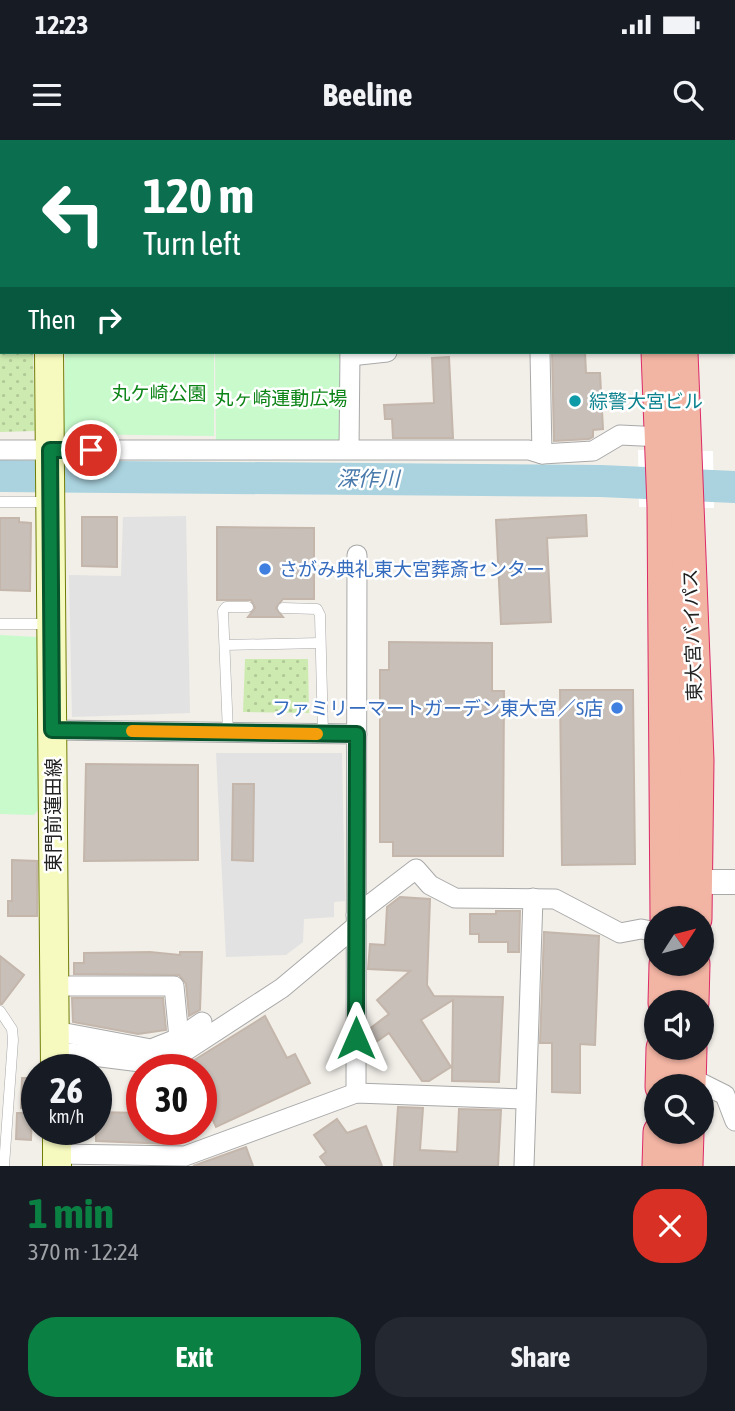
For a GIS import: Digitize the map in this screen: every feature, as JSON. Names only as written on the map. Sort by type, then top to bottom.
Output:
[{"type":"highway","name":"東大宮バイパス","points":[[658,354],[676,507],[681,882],[690,906]]},
{"type":"highway","name":"東大宮バイパス","points":[[670,446],[681,354]]},
{"type":"highway","name":"東大宮バイパス","points":[[672,906],[681,882]]},
{"type":"highway","points":[[659,1166],[660,1144]]},
{"type":"highway","points":[[686,1166],[687,1144]]},
{"type":"main road","name":"東門前蓮田線","points":[[49,354],[55,1050]]},
{"type":"street","points":[[349,354],[349,449]]},
{"type":"street","points":[[540,354],[542,454]]},
{"type":"street","points":[[0,450],[50,454],[349,449],[529,450],[542,454],[593,451],[620,435],[670,446]]},
{"type":"street","points":[[356,1093],[357,555]]},
{"type":"street","points":[[52,730],[357,734]]},
{"type":"street","points":[[55,1050],[164,1065],[282,988],[416,869],[430,885],[455,898],[555,899],[620,933],[644,930]]},
{"type":"street","points":[[681,882],[735,882]]},
{"type":"street","points":[[524,1166],[533,898]]},
{"type":"street","points":[[54,986],[174,986],[179,1038]]},
{"type":"street","points":[[55,1050],[151,1049],[179,1038],[202,1022]]},
{"type":"street","points":[[714,1090],[725,1095],[735,1121]]},
{"type":"street","points":[[57,1150],[185,1161],[356,1093],[525,1099]]},
{"type":"lane","points":[[0,502],[50,498]]},
{"type":"lane","points":[[228,733],[224,609],[248,607]]},
{"type":"lane","points":[[283,608],[317,609],[320,615],[323,734]]},
{"type":"lane","points":[[0,624],[51,624]]},
{"type":"lane","points":[[225,645],[320,643]]},
{"type":"lane","points":[[0,1011],[12,1029],[13,1040],[4,1166]]},
{"type":"green space","points":[[0,354],[33,354],[35,431],[0,432]]},
{"type":"green space","name":"丸ケ崎公園","points":[[65,354],[214,354],[214,436],[64,434]]},
{"type":"green space","name":"丸ヶ崎運動広場","points":[[215,354],[346,354],[341,444],[216,442]]},
{"type":"green space","points":[[0,635],[37,637],[39,809],[34,815],[0,814]]},
{"type":"green space","points":[[245,659],[308,659],[309,713],[243,712]]},
{"type":"shaded area","points":[[186,516],[190,713],[72,717],[69,575],[121,576],[123,517]]},
{"type":"shaded area","points":[[216,753],[342,753],[345,901],[334,902],[334,917],[304,919],[303,942],[286,955],[226,957]]},
{"type":"pier","points":[[638,450],[713,451],[714,508],[639,507]]},
{"type":"building","name":"綜警大宮ビル","points":[[552,354],[585,354],[586,373],[600,373],[603,429],[593,430],[593,437],[589,439],[554,441]]},
{"type":"building","points":[[449,357],[453,438],[393,438],[392,419],[385,419],[384,405],[434,403],[432,358]]},
{"type":"building","points":[[586,515],[587,536],[547,538],[551,622],[501,624],[496,520]]},
{"type":"building","points":[[82,517],[117,517],[117,567],[82,566]]},
{"type":"building","points":[[0,518],[19,518],[19,522],[31,523],[30,591],[0,590]]},
{"type":"building","points":[[217,527],[314,528],[314,599],[283,599],[276,608],[283,617],[248,617],[255,608],[251,600],[217,600]]},
{"type":"building","points":[[389,642],[492,643],[492,691],[504,691],[503,856],[393,856],[393,842],[380,842],[380,670],[389,670]]},
{"type":"building","points":[[560,690],[633,690],[635,864],[562,865]]},
{"type":"building","points":[[86,764],[198,765],[198,860],[84,861]]},
{"type":"building","points":[[233,784],[254,784],[253,861],[232,860]]},
{"type":"building","points":[[12,860],[37,861],[37,916],[8,916],[8,901],[12,901]]},
{"type":"building","points":[[400,897],[430,899],[427,985],[434,996],[503,997],[499,1082],[452,1081],[453,1000],[421,1020],[451,1067],[429,1081],[422,1081],[389,1033],[376,1042],[368,1030],[389,1014],[377,1000],[410,971],[368,969],[370,944],[385,945],[387,907]]},
{"type":"building","points":[[496,911],[520,911],[519,952],[508,952],[508,942],[479,942],[479,934],[470,934],[470,914],[496,914]]},
{"type":"building","points":[[544,932],[599,936],[595,1045],[580,1044],[580,1093],[552,1092],[552,1043],[540,1043]]},
{"type":"building","points":[[150,952],[180,955],[180,952],[202,952],[200,1010],[189,1016],[186,984],[179,975],[74,974],[74,963],[84,963],[84,953]]},
{"type":"building","points":[[0,956],[24,975],[2,1004],[0,1004]]},
{"type":"building","points":[[72,998],[163,998],[166,1030],[138,1034],[73,1022]]},
{"type":"building","points":[[265,1016],[287,1058],[295,1054],[310,1083],[217,1127],[217,1054],[204,1054]]},
{"type":"building","points":[[398,1107],[423,1108],[420,1150],[457,1152],[459,1109],[501,1110],[498,1166],[394,1166]]},
{"type":"building","points":[[112,1112],[126,1113],[126,1142],[112,1142]]},
{"type":"building","points":[[17,1113],[21,1113],[21,1139],[16,1139]]},
{"type":"building","points":[[337,1119],[347,1133],[366,1126],[382,1166],[327,1166],[320,1157],[326,1152],[314,1135]]},
{"type":"building","points":[[246,1147],[253,1166],[193,1166]]},
{"type":"waterway","name":"深作川","points":[[0,476],[601,481],[735,487]]},
{"type":"slow traffic","points":[[132,731],[317,734]]},
{"type":"place","name":"綜警大宮ビル","points":[[575,401]]},
{"type":"place","name":"さがみ典礼東大宮葬斎センター","points":[[265,569]]},
{"type":"place","name":"ファミリーマートガーデン東大宮／S店","points":[[617,708]]},
{"type":"route","points":[[91,450],[50,450],[52,730],[357,734],[356,1038]]}]
